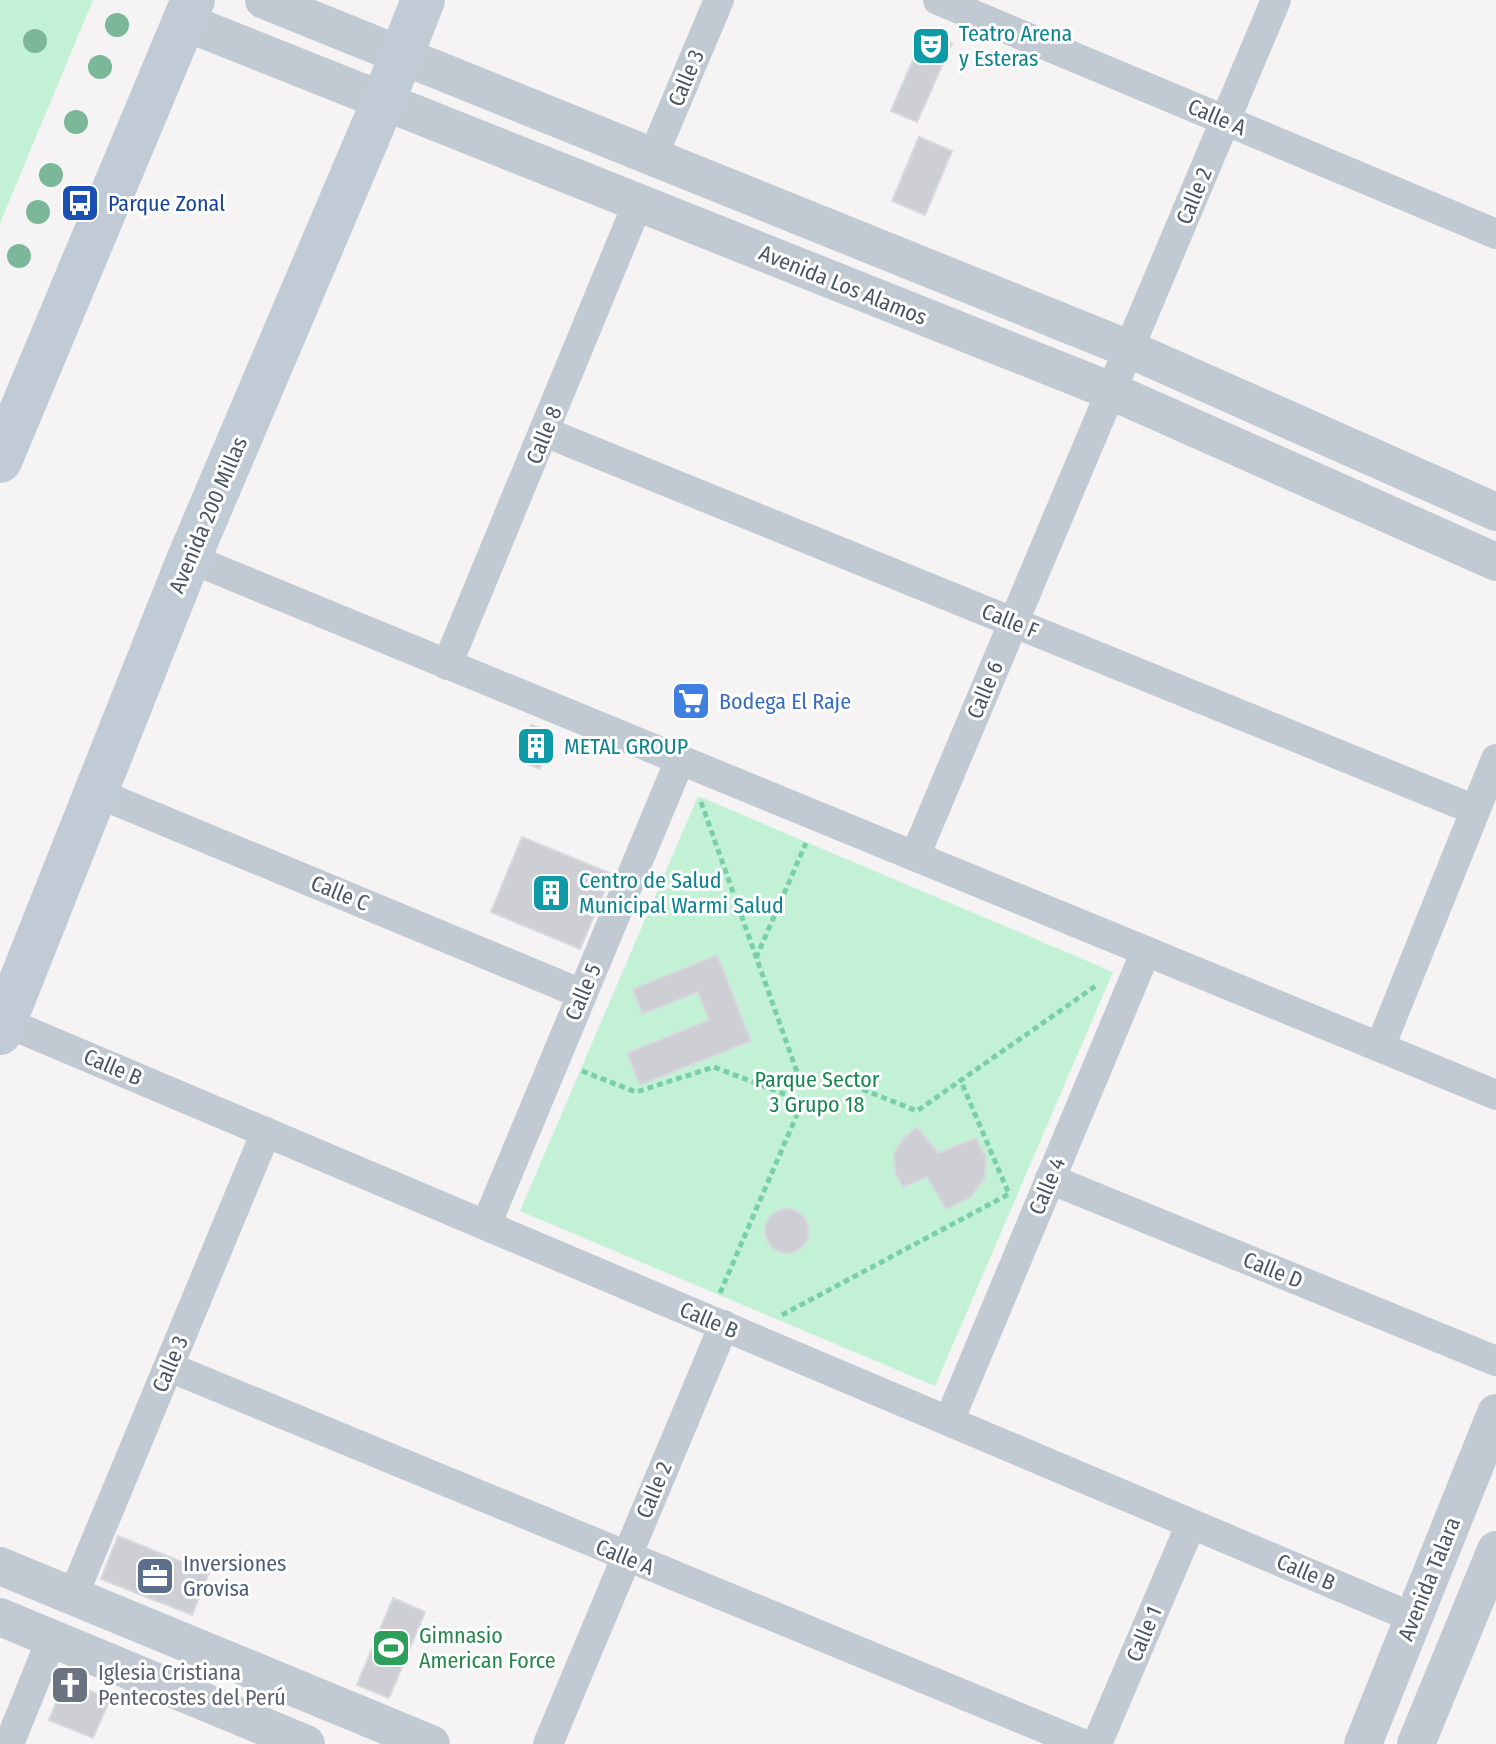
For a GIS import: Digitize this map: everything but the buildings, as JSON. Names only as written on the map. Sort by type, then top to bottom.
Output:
[{"type":"main road","name":"Avenida 200 Millas","points":[[2,1028],[189,558],[383,102],[423,0]]},
{"type":"main road","points":[[0,461],[189,11]]},
{"type":"street","points":[[264,0],[1129,349],[1496,512]]},
{"type":"street","name":"Calle 3","points":[[653,156],[719,0]]},
{"type":"street","name":"Calle A","points":[[938,0],[1496,234]]},
{"type":"street","name":"Calle 2","points":[[1111,391],[1276,0]]},
{"type":"street","name":"Avenida Los Alamos","points":[[189,11],[383,102],[1111,391],[1496,562]]},
{"type":"street","name":"Calle 8","points":[[447,665],[638,203]]},
{"type":"street","name":"Calle 6","points":[[915,856],[1111,391]]},
{"type":"street","name":"Calle F","points":[[545,432],[1475,810]]},
{"type":"street","points":[[189,558],[1496,1095]]},
{"type":"street","points":[[1380,1047],[1496,759]]},
{"type":"street","name":"Calle 5","points":[[486,1225],[683,761]]},
{"type":"street","name":"Calle C","points":[[97,793],[582,994]]},
{"type":"street","name":"Calle 4","points":[[949,1421],[1146,951]]},
{"type":"street","name":"Calle B","points":[[2,1028],[266,1132],[1414,1618]]},
{"type":"street","name":"Calle 3","points":[[73,1596],[266,1132]]},
{"type":"street","name":"Calle D","points":[[1050,1179],[1496,1361]]},
{"type":"street","name":"Calle 2","points":[[548,1744],[726,1327]]},
{"type":"street","name":"Calle A","points":[[169,1367],[1083,1744]]},
{"type":"street","name":"Avenida Talara","points":[[1363,1744],[1496,1413]]},
{"type":"street","name":"Calle 1","points":[[1097,1744],[1191,1524]]},
{"type":"street","points":[[1416,1744],[1496,1550]]},
{"type":"street","points":[[0,1566],[431,1744]]},
{"type":"street","points":[[0,1617],[306,1744]]},
{"type":"street","points":[[9,1744],[52,1638]]},
{"type":"path","points":[[683,761],[797,1072]]},
{"type":"path","points":[[756,958],[818,817]]},
{"type":"path","points":[[844,1082],[917,1111],[1146,951]]},
{"type":"path","points":[[555,1060],[636,1092],[714,1067],[792,1097]]},
{"type":"path","points":[[726,1327],[1009,1194],[960,1079]]},
{"type":"path","points":[[726,1327],[799,1110]]},
{"type":"green space","points":[[0,0],[93,0],[0,223]]},
{"type":"green space","name":"Parque Sector 3 Grupo 18","points":[[698,796],[1113,972],[935,1386],[520,1211]]},
{"type":"place","name":"Teatro Arena y Esteras","points":[[931,46]]},
{"type":"place","name":"Parque Zonal","points":[[80,203]]},
{"type":"place","name":"Bodega El Raje","points":[[691,701]]},
{"type":"place","name":"METAL GROUP","points":[[536,746]]},
{"type":"place","name":"Centro de Salud Municipal Warmi Salud","points":[[551,893]]},
{"type":"place","name":"Inversiones Grovisa","points":[[155,1576]]},
{"type":"place","name":"Gimnasio American Force","points":[[391,1648]]},
{"type":"place","name":"Iglesia Cristiana Pentecostes del Perú","points":[[70,1685]]}]
